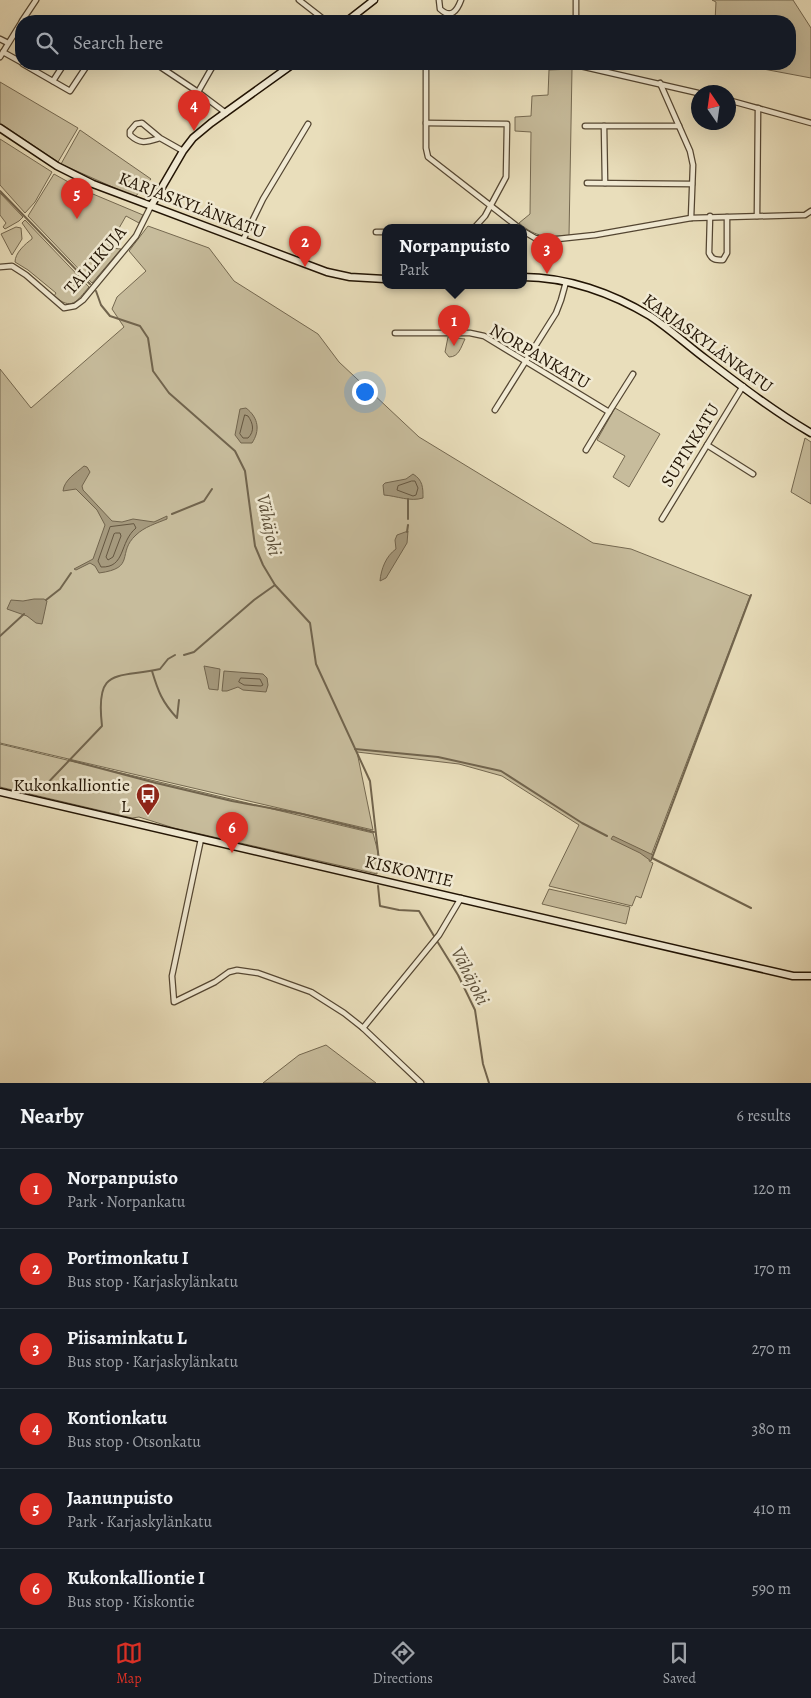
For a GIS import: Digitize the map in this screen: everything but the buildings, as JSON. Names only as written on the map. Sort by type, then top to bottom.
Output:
[{"type":"street","points":[[26,15],[36,0]]},
{"type":"street","points":[[299,0],[318,15]]},
{"type":"street","points":[[357,15],[374,0]]},
{"type":"street","points":[[439,0],[440,9],[448,14],[453,14],[461,0]]},
{"type":"street","points":[[576,0],[576,15]]},
{"type":"street","points":[[0,57],[15,32]]},
{"type":"street","points":[[0,38],[8,43]]},
{"type":"street","points":[[3,52],[15,59]]},
{"type":"street","points":[[34,70],[70,92],[84,70]]},
{"type":"street","points":[[53,81],[60,70]]},
{"type":"street","points":[[165,70],[226,113]]},
{"type":"street","points":[[198,92],[211,70]]},
{"type":"street","points":[[150,206],[183,151],[198,134],[285,70]]},
{"type":"street","points":[[426,70],[426,150],[429,158],[514,224]]},
{"type":"street","points":[[603,70],[691,91]]},
{"type":"street","points":[[660,83],[690,151],[693,165],[691,218]]},
{"type":"street","points":[[736,102],[811,123]]},
{"type":"street","points":[[757,216],[758,108]]},
{"type":"street","points":[[160,138],[147,142],[137,141],[130,135],[130,131],[136,124],[142,123],[160,138],[183,151]]},
{"type":"street","points":[[426,123],[507,124],[506,177],[485,216],[478,224]]},
{"type":"street","points":[[243,240],[263,199],[308,124]]},
{"type":"street","points":[[584,126],[679,126]]},
{"type":"street","points":[[604,126],[605,183]]},
{"type":"street","name":"KARJASKYLÄNKATU","points":[[0,128],[57,166],[93,184],[327,272],[350,277],[382,279]]},
{"type":"street","points":[[587,183],[692,184]]},
{"type":"street","name":"TALLIKUJA","points":[[0,268],[12,266],[26,274],[64,308],[75,306],[83,300],[136,236],[150,206]]},
{"type":"street","points":[[527,234],[541,240],[566,239],[691,218],[710,216],[806,215],[811,212]]},
{"type":"street","points":[[710,216],[709,253],[711,258],[715,260],[723,260],[727,253],[727,217]]},
{"type":"street","points":[[376,232],[382,232]]},
{"type":"street","name":"KARJASKYLÄNKATU","points":[[527,277],[566,282],[609,296],[650,316],[743,386],[811,433]]},
{"type":"street","points":[[495,410],[556,313],[566,282]]},
{"type":"street","name":"NORPANKATU","points":[[395,333],[470,333],[484,336],[609,412]]},
{"type":"street","points":[[586,450],[633,374]]},
{"type":"street","name":"SUPINKATU","points":[[662,519],[743,386]]},
{"type":"street","points":[[707,445],[753,474]]},
{"type":"street","name":"KISKONTIE","points":[[0,792],[793,976],[811,976]]},
{"type":"street","points":[[201,839],[172,976],[174,1002],[215,982],[229,972],[237,970],[258,973],[311,992],[363,1028],[421,1083]]},
{"type":"street","points":[[363,1028],[439,935],[461,898]]},
{"type":"shaded area","points":[[712,0],[793,0],[811,28],[811,78],[769,70],[796,70],[796,15],[715,15],[716,2]]},
{"type":"shaded area","points":[[549,70],[572,70],[569,236],[542,236],[527,229],[527,224],[519,223],[530,214],[531,132],[515,131],[515,117],[531,116],[532,96],[548,95]]},
{"type":"shaded area","points":[[0,82],[78,128],[58,162],[0,123]]},
{"type":"shaded area","points":[[80,130],[151,179],[135,197],[61,164]]},
{"type":"shaded area","points":[[0,139],[52,172],[35,202],[25,213],[0,185]]},
{"type":"shaded area","points":[[54,174],[81,189],[143,215],[139,223],[126,216],[111,242],[111,248],[121,249],[92,283],[28,216]]},
{"type":"shaded area","points":[[0,193],[23,217],[5,229],[3,227],[6,223],[0,215]]},
{"type":"shaded area","points":[[25,220],[89,287],[73,303],[60,301],[54,296],[56,293],[15,262],[19,252],[32,239],[22,223]]},
{"type":"shaded area","points":[[148,226],[209,248],[234,281],[318,334],[339,362],[419,437],[593,543],[631,549],[750,596],[649,861],[653,863],[641,898],[636,896],[632,906],[549,886],[579,825],[502,776],[459,764],[357,752],[373,830],[0,743],[0,369],[31,408],[124,327],[112,309],[117,297],[146,271],[129,251]]},
{"type":"shaded area","points":[[16,227],[21,228],[22,239],[12,255],[1,234]]},
{"type":"shaded area","points":[[448,337],[465,339],[459,351],[452,357],[449,357],[445,352]]},
{"type":"shaded area","points":[[615,408],[660,434],[629,487],[613,477],[625,456],[597,440]]},
{"type":"shaded area","points":[[805,438],[811,442],[811,504],[791,492]]},
{"type":"shaded area","points":[[0,744],[373,833],[378,852],[377,874],[174,828],[139,817],[132,818],[0,787]]},
{"type":"shaded area","points":[[549,889],[630,907],[626,924],[542,904]]},
{"type":"shaded area","points":[[326,1045],[376,1083],[263,1083],[299,1055]]},
{"type":"water","points":[[246,408],[254,416],[257,425],[255,438],[252,443],[241,443],[235,435],[240,409]]},
{"type":"water","points":[[84,466],[90,472],[82,486],[83,490],[112,521],[122,522],[133,519],[154,522],[167,516],[167,519],[139,532],[130,542],[122,564],[111,571],[99,573],[95,566],[90,563],[76,570],[74,569],[93,559],[105,525],[97,510],[76,489],[63,491],[68,480]]},
{"type":"water","points":[[413,474],[421,482],[423,498],[408,499],[384,495],[383,485],[385,483],[406,479]]},
{"type":"water","points":[[408,531],[407,543],[386,578],[380,581],[389,555],[396,549],[395,540],[397,535]]},
{"type":"water","points":[[44,599],[47,601],[42,624],[7,609],[11,600],[23,601]]},
{"type":"water","points":[[204,666],[220,669],[218,690],[209,689]]},
{"type":"water","points":[[224,671],[263,674],[267,678],[266,692],[243,690],[238,687],[222,691]]},
{"type":"water","points":[[613,836],[653,855],[651,861],[640,853],[611,839]]},
{"type":"waterway","name":"Vähäjoki","points":[[0,191],[90,284]]},
{"type":"waterway","name":"Vähäjoki","points":[[96,291],[101,305],[110,316],[140,326],[148,338],[153,371],[169,393],[235,451],[245,471],[255,546],[263,565],[275,585],[310,623],[316,664],[370,781],[379,861]]},
{"type":"waterway","points":[[172,514],[204,501],[212,489]]},
{"type":"waterway","points":[[408,499],[408,519]]},
{"type":"waterway","points":[[407,532],[408,525]]},
{"type":"waterway","points":[[46,600],[60,589],[71,573]]},
{"type":"waterway","points":[[184,655],[194,652],[254,600],[275,585]]},
{"type":"waterway","points":[[751,595],[652,858],[751,908]]},
{"type":"waterway","points":[[0,636],[24,614]]},
{"type":"waterway","points":[[41,790],[102,726],[102,693],[106,684],[120,676],[160,669],[168,659],[175,655]]},
{"type":"waterway","points":[[152,671],[161,696],[177,718],[179,700]]},
{"type":"waterway","points":[[355,749],[438,757],[501,771],[582,823],[607,836]]},
{"type":"waterway","points":[[69,760],[232,801],[302,814],[374,832]]},
{"type":"waterway","name":"Vähäjoki","points":[[378,886],[380,906],[399,910],[419,911],[434,936]]},
{"type":"waterway","name":"Vähäjoki","points":[[437,941],[458,975],[475,1010],[483,1064],[489,1083]]},
{"type":"place","name":"Kontionkatu","points":[[194,131]]},
{"type":"place","name":"Jaanunpuisto","points":[[77,219]]},
{"type":"place","name":"Portimonkatu I","points":[[305,267]]},
{"type":"place","name":"Piisaminkatu L","points":[[547,274]]},
{"type":"place","name":"Norpanpuisto","points":[[454,346]]},
{"type":"place","name":"Kukonkalliontie L","points":[[148,816]]},
{"type":"place","name":"Kukonkalliontie I","points":[[232,853]]}]
